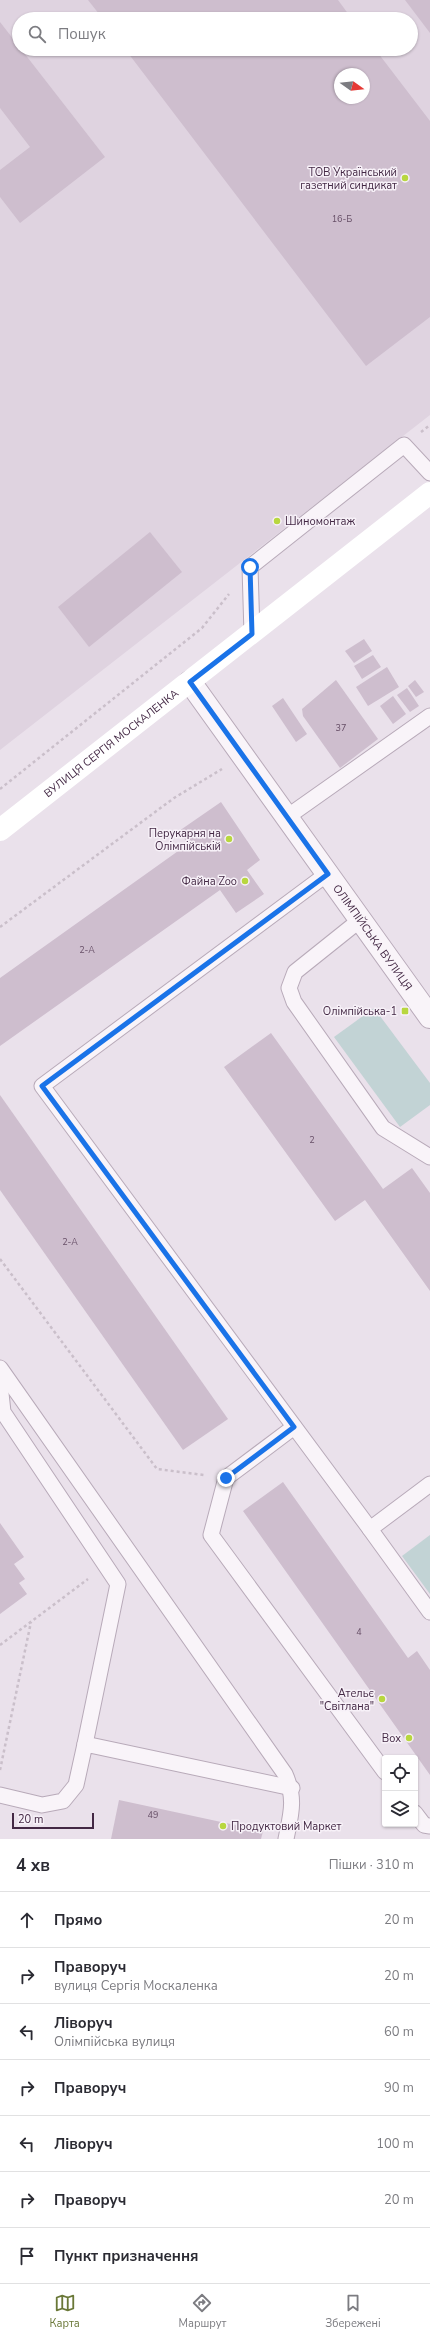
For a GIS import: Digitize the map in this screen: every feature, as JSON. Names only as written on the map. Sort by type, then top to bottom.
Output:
[{"type":"main road","name":"ВУЛИЦЯ СЕРГІЯ МОСКАЛЕНКА","points":[[0,830],[430,493]]},
{"type":"street","name":"ОЛІМПІЙСЬКА ВУЛИЦЯ","points":[[190,682],[430,1017]]},
{"type":"lane","points":[[252,634],[250,567],[404,445],[430,473]]},
{"type":"lane","points":[[287,817],[430,716]]},
{"type":"lane","points":[[328,874],[42,1086],[430,1612]]},
{"type":"lane","points":[[360,920],[295,972],[289,988],[294,1002],[383,1128],[430,1158]]},
{"type":"lane","points":[[0,1368],[285,1774],[292,1788],[293,1805],[286,1839]]},
{"type":"lane","points":[[0,1384],[1,1413],[118,1584],[76,1785],[63,1801],[42,1805],[0,1795]]},
{"type":"lane","points":[[294,1427],[226,1478],[211,1535],[382,1768]]},
{"type":"lane","points":[[370,1529],[430,1484]]},
{"type":"lane","points":[[85,1744],[292,1788]]},
{"type":"lane","points":[[418,1817],[424,1825],[430,1826]]},
{"type":"path","points":[[0,789],[202,628],[250,567]]},
{"type":"path","points":[[0,927],[174,798],[243,756]]},
{"type":"path","points":[[0,1259],[157,1469],[226,1478]]},
{"type":"path","points":[[0,1645],[106,1566]]},
{"type":"path","points":[[0,1770],[31,1622]]},
{"type":"shaded area","points":[[0,0],[430,0],[430,415],[0,750]]},
{"type":"shaded area","points":[[374,1008],[430,1083],[430,1105],[400,1127],[334,1037]]},
{"type":"shaded area","points":[[430,1535],[430,1594],[402,1556]]},
{"type":"building","points":[[88,0],[338,0],[347,12],[97,12]]},
{"type":"building","points":[[405,0],[430,0],[430,33],[418,17],[418,12],[414,12]]},
{"type":"building","points":[[0,22],[12,37],[12,56],[26,56],[105,157],[20,223],[0,197],[0,170],[30,147],[0,108]]},
{"type":"building","points":[[130,56],[380,56],[430,121],[430,317],[366,366]]},
{"type":"building","points":[[150,532],[182,572],[89,647],[58,607]]},
{"type":"building","points":[[364,639],[372,651],[354,663],[345,651]]},
{"type":"building","points":[[373,655],[381,667],[362,679],[354,666]]},
{"type":"building","points":[[387,667],[399,687],[368,706],[356,687]]},
{"type":"building","points":[[336,680],[378,739],[340,768],[303,716],[302,709]]},
{"type":"building","points":[[415,680],[424,692],[416,697],[408,686]]},
{"type":"building","points":[[407,688],[419,706],[410,712],[397,695]]},
{"type":"building","points":[[393,696],[406,714],[393,724],[380,706]]},
{"type":"building","points":[[283,698],[307,734],[296,742],[272,706]]},
{"type":"building","points":[[221,802],[260,860],[247,870],[264,894],[236,913],[220,890],[0,1046],[0,978],[188,844],[179,831]]},
{"type":"building","points":[[271,1033],[383,1189],[412,1168],[430,1193],[430,1291],[365,1200],[335,1221],[224,1067]]},
{"type":"building","points":[[0,1095],[228,1419],[183,1450],[0,1190]]},
{"type":"building","points":[[283,1482],[408,1658],[417,1651],[430,1670],[430,1775],[418,1758],[418,1755],[416,1755],[243,1511]]},
{"type":"building","points":[[0,1523],[24,1557],[14,1564],[25,1579],[19,1583],[27,1594],[0,1614]]},
{"type":"building","points":[[119,1800],[263,1831],[261,1839],[111,1839]]},
{"type":"place","name":"ТОВ Український газетний синдикат","points":[[405,178]]},
{"type":"place","name":"Шиномонтаж","points":[[277,521]]},
{"type":"place","name":"Перукарня на Олімпійській","points":[[229,839]]},
{"type":"place","name":"Файна Zoo","points":[[245,881]]},
{"type":"place","name":"Олімпійська-1","points":[[405,1011]]},
{"type":"place","name":"Ательє \"Світлана\"","points":[[382,1699]]},
{"type":"place","name":"Box","points":[[409,1738]]},
{"type":"place","name":"Продуктовий Маркет","points":[[223,1826]]},
{"type":"route","points":[[226,1478],[294,1427],[42,1086],[328,874],[190,682],[252,634],[250,567]]}]
